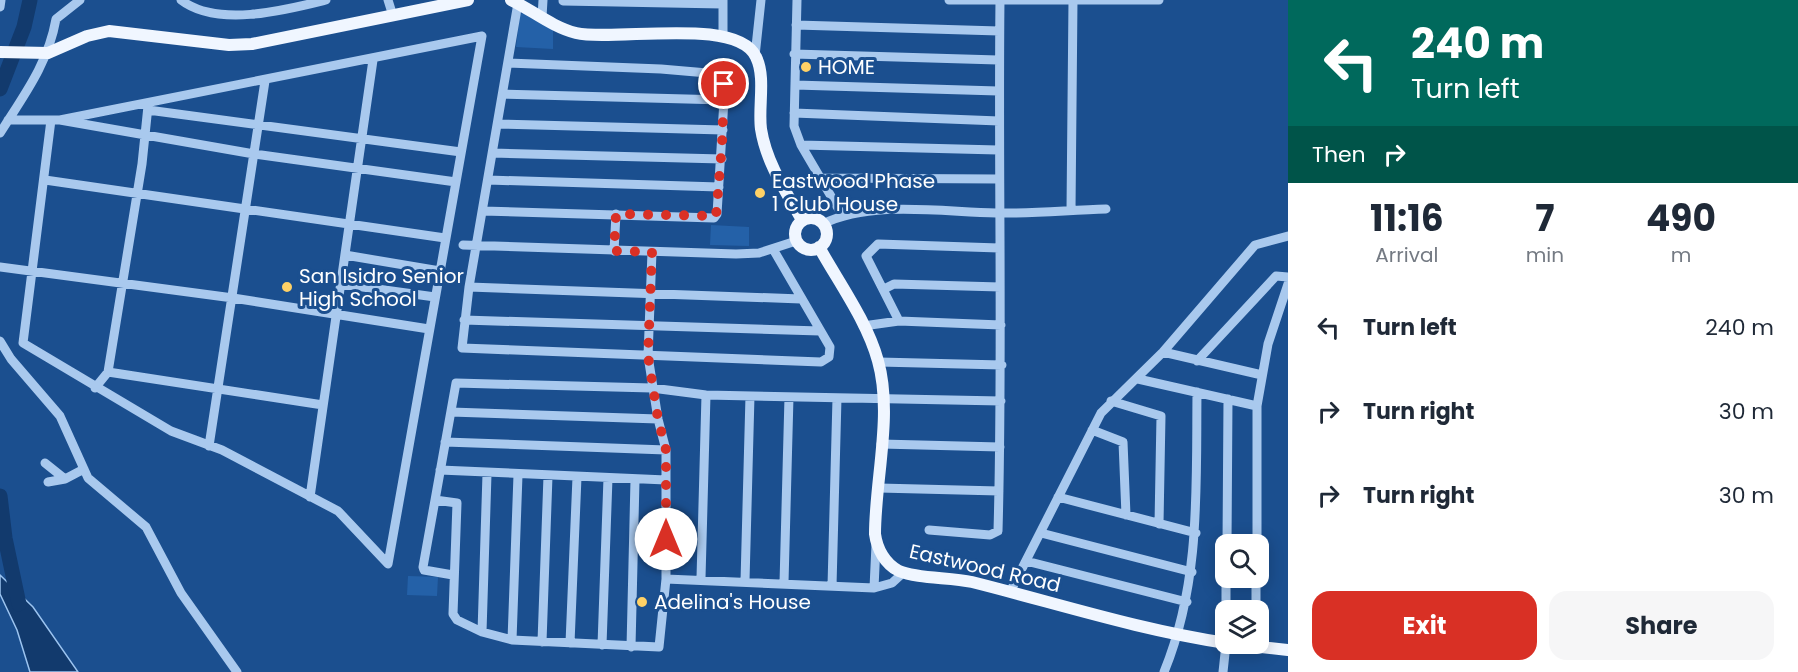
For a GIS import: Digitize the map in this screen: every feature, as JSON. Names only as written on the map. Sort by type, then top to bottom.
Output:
[{"type":"main road","points":[[0,52],[44,53],[87,36],[109,31],[230,45],[252,44],[468,0]]},
{"type":"main road","points":[[514,2],[566,30],[583,34],[723,37],[746,45],[756,56],[759,69],[761,132],[772,167],[802,220]]},
{"type":"main road","points":[[813,218],[823,224],[826,238],[819,247],[808,250],[796,241],[796,227],[802,220],[813,218]]},
{"type":"main road","points":[[819,247],[863,326],[879,362],[883,399],[876,544]]},
{"type":"main road","name":"Eastwood Road","points":[[876,544],[890,565],[904,572],[967,581],[1179,636],[1215,641]]},
{"type":"main road","points":[[1269,643],[1288,642]]},
{"type":"main road","points":[[1269,647],[1288,650]]},
{"type":"street","points":[[0,8],[1,0]]},
{"type":"street","points":[[0,133],[44,53],[56,19],[80,0]]},
{"type":"street","points":[[181,0],[189,6],[221,15],[290,9],[327,0]]},
{"type":"street","points":[[387,0],[393,16]]},
{"type":"street","points":[[542,17],[543,0]]},
{"type":"street","points":[[756,56],[761,0]]},
{"type":"street","points":[[797,0],[794,126],[801,145],[842,216]]},
{"type":"street","points":[[949,0],[1159,0]]},
{"type":"street","points":[[563,1],[723,2],[723,37]]},
{"type":"street","points":[[929,530],[994,534],[998,531],[1002,365],[998,179],[1000,1]]},
{"type":"street","points":[[1071,210],[1073,1]]},
{"type":"street","points":[[514,2],[508,63],[464,320],[463,349],[821,362],[829,357],[830,347],[773,249]]},
{"type":"street","points":[[796,25],[999,31]]},
{"type":"street","points":[[8,120],[55,120],[148,107],[482,36],[388,564],[338,512],[209,446],[171,431],[95,388],[23,343],[31,272],[55,120]]},
{"type":"street","points":[[794,54],[998,60]]},
{"type":"street","points":[[310,496],[373,60]]},
{"type":"street","points":[[483,211],[714,218],[722,159],[723,77],[713,72],[508,63]]},
{"type":"street","points":[[209,446],[265,81]]},
{"type":"street","points":[[795,85],[998,91]]},
{"type":"street","points":[[503,94],[724,100]]},
{"type":"street","points":[[148,107],[258,125],[461,152]]},
{"type":"street","points":[[95,388],[108,372],[137,195],[148,107]]},
{"type":"street","points":[[794,112],[999,121]]},
{"type":"street","points":[[55,120],[254,154],[456,182]]},
{"type":"street","points":[[498,124],[723,130]]},
{"type":"street","points":[[801,145],[998,150]]},
{"type":"street","points":[[493,153],[722,159]]},
{"type":"street","points":[[820,178],[998,179]]},
{"type":"street","points":[[45,180],[349,226],[445,238]]},
{"type":"street","points":[[488,180],[719,187]]},
{"type":"street","points":[[823,224],[842,216],[871,210],[999,213],[1106,209]]},
{"type":"street","points":[[614,251],[616,214]]},
{"type":"street","points":[[1010,592],[1092,430],[1111,401],[1138,379],[1163,352],[1255,245],[1288,236]]},
{"type":"street","points":[[463,245],[736,254],[759,253],[796,241]]},
{"type":"street","points":[[899,321],[866,256],[878,244],[999,248]]},
{"type":"street","points":[[435,500],[457,503],[453,575],[454,618],[482,632],[512,640],[656,649],[662,643],[666,579],[666,450],[652,388],[648,356],[648,294],[652,252]]},
{"type":"street","points":[[345,255],[440,271]]},
{"type":"street","points":[[0,267],[233,298],[429,329]]},
{"type":"street","points":[[1197,361],[1276,276],[1288,277]]},
{"type":"street","points":[[341,284],[435,297]]},
{"type":"street","points":[[884,289],[894,284],[1000,287]]},
{"type":"street","points":[[1257,534],[1257,406],[1277,312],[1288,285]]},
{"type":"street","points":[[469,287],[801,299]]},
{"type":"street","points":[[464,320],[820,331]]},
{"type":"street","points":[[863,326],[899,321],[1000,325]]},
{"type":"street","points":[[0,341],[11,359],[60,416],[88,478],[146,527],[181,593],[237,672]]},
{"type":"street","points":[[1163,352],[1262,375]]},
{"type":"street","points":[[879,362],[1002,365]]},
{"type":"street","points":[[108,372],[323,405]]},
{"type":"street","points":[[1138,379],[1257,406]]},
{"type":"street","points":[[453,575],[424,570],[423,567],[455,384],[459,382],[652,388],[706,396],[1001,401]]},
{"type":"street","points":[[1164,672],[1179,636],[1192,572],[1196,533],[1197,392]]},
{"type":"street","points":[[701,578],[706,396]]},
{"type":"street","points":[[745,581],[750,396]]},
{"type":"street","points":[[784,583],[789,397]]},
{"type":"street","points":[[832,586],[837,398]]},
{"type":"street","points":[[1227,534],[1228,399]]},
{"type":"street","points":[[1111,401],[1161,416],[1159,524]]},
{"type":"street","points":[[451,412],[658,419]]},
{"type":"street","points":[[1092,430],[1123,442],[1126,515]]},
{"type":"street","points":[[445,441],[666,450]]},
{"type":"street","points":[[881,444],[1000,447]]},
{"type":"street","points":[[45,463],[65,479]]},
{"type":"street","points":[[48,482],[65,479],[84,469]]},
{"type":"street","points":[[440,470],[487,474],[666,480]]},
{"type":"street","points":[[482,632],[487,474]]},
{"type":"street","points":[[512,640],[518,475]]},
{"type":"street","points":[[542,642],[548,476]]},
{"type":"street","points":[[570,643],[577,477]]},
{"type":"street","points":[[602,645],[608,478]]},
{"type":"street","points":[[631,647],[636,480]]},
{"type":"street","points":[[879,488],[999,490]]},
{"type":"street","points":[[1058,497],[1196,533]]},
{"type":"street","points":[[1041,533],[1192,572]]},
{"type":"street","points":[[874,588],[876,544]]},
{"type":"street","points":[[1026,561],[1187,602]]},
{"type":"street","points":[[666,579],[701,578],[874,588],[891,583],[904,572]]},
{"type":"street","points":[[1223,672],[1225,654]]},
{"type":"shaded area","points":[[524,13],[553,30],[553,49],[516,47],[520,14]]},
{"type":"shaded area","points":[[711,225],[749,227],[749,246],[710,245]]},
{"type":"shaded area","points":[[0,575],[33,607],[78,672],[30,672],[17,630],[0,594]]},
{"type":"shaded area","points":[[408,576],[438,577],[437,596],[407,595]]},
{"type":"waterway","points":[[0,89],[24,27],[30,0]]},
{"type":"waterway","points":[[0,496],[5,538],[19,604]]},
{"type":"place","name":"HOME","points":[[806,67]]},
{"type":"place","name":"Eastwood Phase 1 Club House","points":[[760,193]]},
{"type":"place","name":"San Isidro Senior High School","points":[[287,287]]},
{"type":"place","name":"Adelina's House","points":[[642,602]]},
{"type":"route","points":[[666,539],[666,450],[652,388],[648,356],[648,294],[652,252],[614,251],[616,214],[714,218],[716,216],[724,84]]}]
